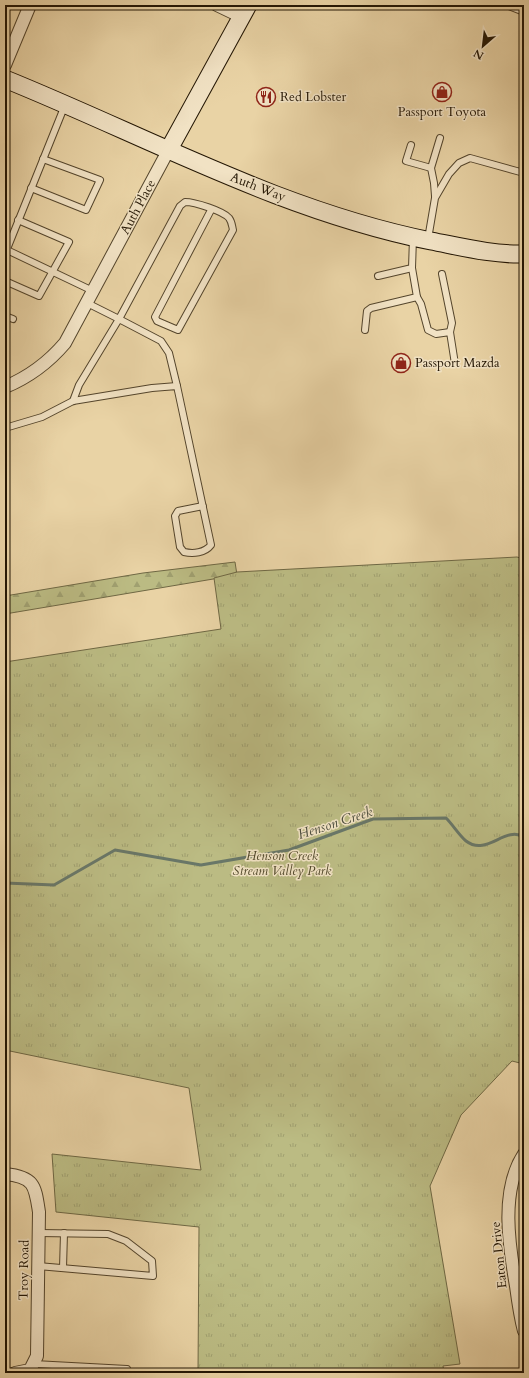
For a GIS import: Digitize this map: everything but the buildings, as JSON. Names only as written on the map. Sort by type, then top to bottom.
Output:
[{"type":"street","points":[[5,65],[30,5]]},
{"type":"street","points":[[217,5],[245,11]]},
{"type":"street","name":"Auth Place","points":[[5,387],[21,380],[52,359],[65,343],[245,11]]},
{"type":"street","name":"Auth Way","points":[[5,79],[65,103],[168,151],[299,203],[340,217],[420,239],[477,251],[524,254]]},
{"type":"street","name":"Eaton Drive","points":[[524,1154],[517,1164],[512,1184],[508,1232],[524,1327]]},
{"type":"street","name":"Troy Road","points":[[5,1174],[27,1180],[36,1190],[39,1212],[38,1346],[34,1364]]},
{"type":"street","points":[[15,1373],[30,1370],[34,1364]]},
{"type":"lane","points":[[506,5],[523,13]]},
{"type":"lane","points":[[65,103],[6,252],[54,272],[93,291]]},
{"type":"lane","points":[[435,198],[431,168],[440,138]]},
{"type":"lane","points":[[411,145],[406,161],[431,168]]},
{"type":"lane","points":[[450,332],[436,334],[428,330],[421,304],[416,297],[412,268],[420,239],[435,198],[449,174],[459,163],[470,158],[524,174]]},
{"type":"lane","points":[[32,188],[86,210],[100,180],[43,159]]},
{"type":"lane","points":[[73,400],[79,385],[119,320],[180,206],[185,202],[195,202],[228,217],[232,223],[233,230],[180,328],[178,330],[174,330],[157,321],[155,317],[211,210]]},
{"type":"lane","points":[[5,281],[39,296],[54,272],[69,242],[18,220]]},
{"type":"lane","points":[[378,276],[412,268]]},
{"type":"lane","points":[[442,274],[452,323],[450,332],[456,364]]},
{"type":"lane","points":[[365,330],[367,311],[371,308],[416,297]]},
{"type":"lane","points":[[87,303],[160,341],[169,353],[177,386],[203,506],[211,545],[207,550],[190,553],[184,552],[180,547],[175,516],[178,511],[203,506]]},
{"type":"lane","points":[[5,316],[12,319]]},
{"type":"lane","points":[[5,428],[42,417],[73,400],[152,388],[177,386]]},
{"type":"lane","points":[[38,1233],[108,1234],[126,1241],[152,1262],[153,1276],[38,1266]]},
{"type":"lane","points":[[63,1268],[64,1233]]},
{"type":"lane","points":[[34,1364],[127,1369]]},
{"type":"green space","name":"Henson Creek Stream Valley Park","points":[[517,557],[524,559],[524,1064],[512,1061],[461,1115],[430,1186],[460,1364],[443,1366],[444,1373],[198,1373],[199,1227],[56,1212],[52,1154],[201,1170],[189,1088],[5,1050],[5,662],[221,629],[214,578],[237,572]]},
{"type":"green space","points":[[235,562],[237,575],[5,614],[5,596],[143,573]]},
{"type":"waterway","name":"Henson Creek","points":[[5,883],[54,885],[115,850],[201,865],[289,850],[373,819],[446,818],[463,839],[474,845],[489,844],[510,835],[517,834],[524,837]]},
{"type":"place","name":"Passport Toyota","points":[[442,92]]},
{"type":"place","name":"Red Lobster","points":[[266,97]]},
{"type":"place","name":"Passport Mazda","points":[[401,363]]}]
